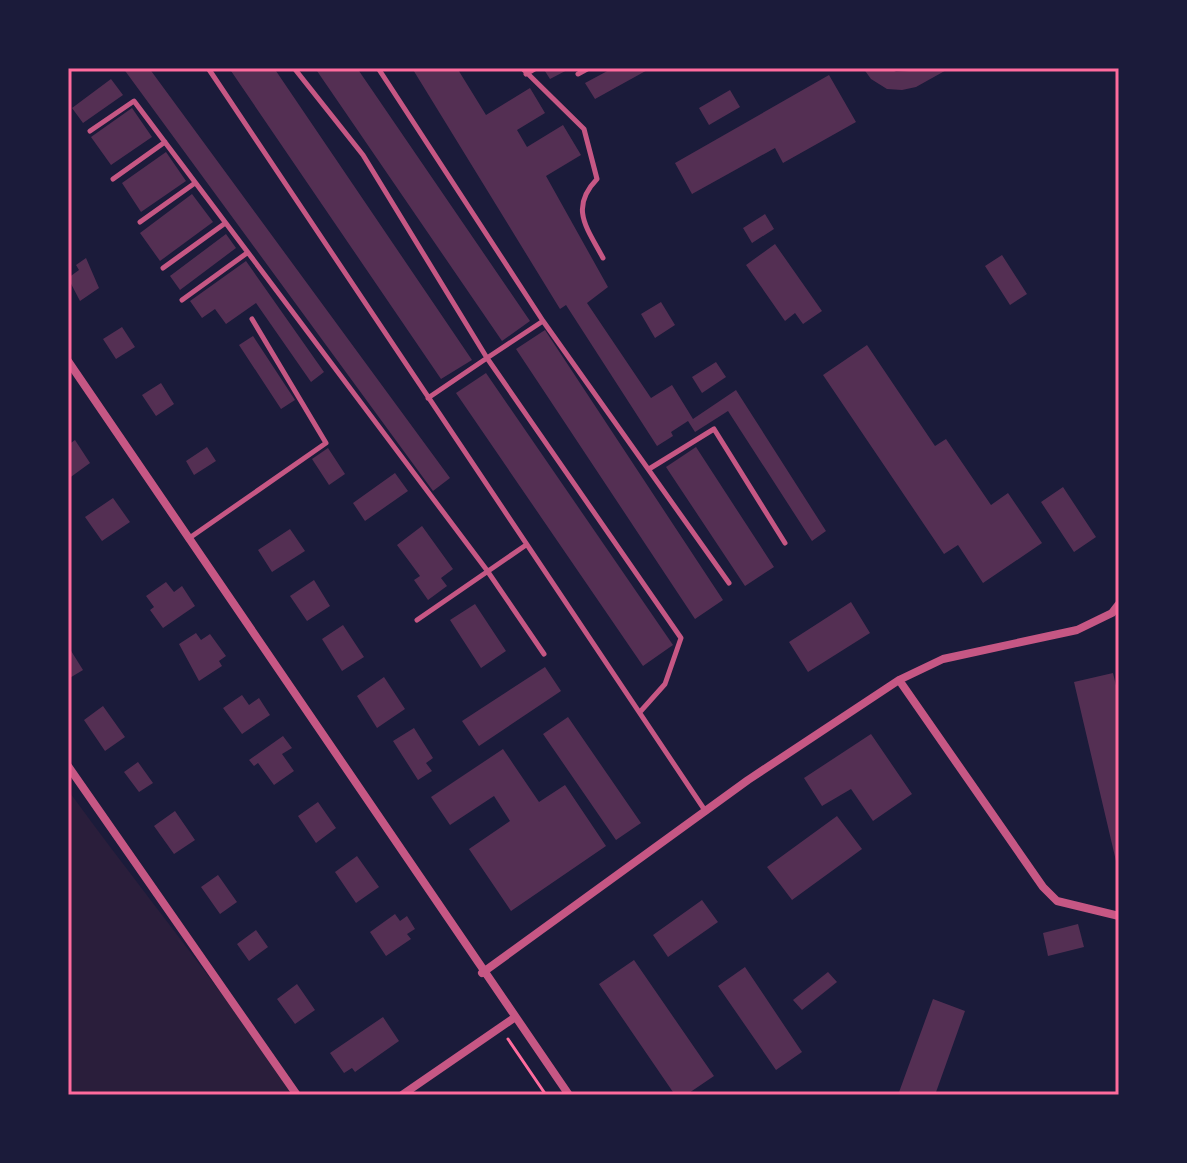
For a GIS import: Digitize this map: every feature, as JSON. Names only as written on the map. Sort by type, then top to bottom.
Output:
[{"type":"street","points":[[68,361],[482,973],[569,1095]]},
{"type":"street","points":[[482,973],[707,813],[773,762],[899,680],[943,659],[1077,630],[1112,613],[1119,604]]},
{"type":"street","points":[[899,680],[1043,887],[1057,901],[1119,916]]},
{"type":"street","points":[[68,766],[297,1095]]},
{"type":"street","points":[[402,1095],[514,1018]]},
{"type":"lane","points":[[208,68],[707,813]]},
{"type":"lane","points":[[294,68],[363,155],[487,358],[681,638],[665,684],[640,712]]},
{"type":"lane","points":[[378,68],[543,321],[729,583]]},
{"type":"lane","points":[[524,71],[536,68]]},
{"type":"lane","points":[[578,74],[589,68]]},
{"type":"lane","points":[[524,71],[584,129],[597,179],[584,192],[582,218],[603,258]]},
{"type":"lane","points":[[90,131],[134,101],[486,569],[544,654]]},
{"type":"lane","points":[[113,179],[165,142]]},
{"type":"lane","points":[[140,222],[195,183]]},
{"type":"lane","points":[[163,268],[224,224]]},
{"type":"lane","points":[[182,300],[247,253]]},
{"type":"lane","points":[[187,540],[326,443],[252,319]]},
{"type":"lane","points":[[428,398],[543,321]]},
{"type":"lane","points":[[649,469],[714,429],[785,543]]},
{"type":"lane","points":[[417,620],[486,569],[526,545]]},
{"type":"path","points":[[500,1027],[546,1095]]},
{"type":"shaded area","points":[[68,790],[239,1017],[293,1095],[68,1095]]},
{"type":"building","points":[[123,68],[149,68],[450,478],[433,491]]},
{"type":"building","points":[[229,68],[274,68],[472,360],[441,379]]},
{"type":"building","points":[[315,68],[357,68],[530,321],[502,341]]},
{"type":"building","points":[[412,68],[457,68],[486,115],[530,88],[545,113],[517,130],[527,147],[563,125],[581,155],[546,176],[608,287],[587,303],[651,398],[672,385],[693,419],[736,390],[826,531],[812,541],[728,411],[695,432],[688,421],[657,446],[566,305],[560,309]]},
{"type":"building","points":[[543,68],[571,68],[550,79]]},
{"type":"building","points":[[613,68],[651,68],[595,99],[585,83]]},
{"type":"building","points":[[863,68],[889,68],[896,72],[950,68],[916,87],[902,90],[887,89],[871,79]]},
{"type":"building","points":[[829,75],[856,122],[783,163],[775,148],[692,194],[675,163]]},
{"type":"building","points":[[111,79],[123,95],[83,123],[72,108]]},
{"type":"building","points":[[730,90],[740,107],[709,125],[699,108]]},
{"type":"building","points":[[132,108],[152,137],[111,165],[91,137]]},
{"type":"building","points":[[166,152],[186,181],[141,212],[122,183]]},
{"type":"building","points":[[192,194],[213,222],[160,261],[140,233]]},
{"type":"building","points":[[765,214],[774,229],[752,243],[743,228]]},
{"type":"building","points":[[226,234],[236,248],[180,290],[170,276]]},
{"type":"building","points":[[775,244],[822,311],[803,324],[795,313],[785,321],[746,265]]},
{"type":"building","points":[[1002,255],[1027,294],[1010,305],[985,266]]},
{"type":"building","points":[[86,258],[99,288],[80,301],[68,278],[79,270],[76,265]]},
{"type":"building","points":[[246,261],[324,372],[311,382],[256,303],[226,324],[215,309],[202,318],[190,301]]},
{"type":"building","points":[[661,302],[675,325],[655,338],[641,314]]},
{"type":"building","points":[[122,327],[135,347],[116,359],[103,339]]},
{"type":"building","points":[[545,330],[723,600],[695,619],[516,349]]},
{"type":"building","points":[[253,336],[295,400],[281,409],[239,345]]},
{"type":"building","points":[[867,345],[935,446],[946,439],[991,505],[1008,493],[1042,543],[983,583],[958,545],[944,554],[823,375]]},
{"type":"building","points":[[716,362],[726,377],[702,393],[692,377]]},
{"type":"building","points":[[486,373],[673,645],[643,666],[456,393]]},
{"type":"building","points":[[161,383],[174,404],[156,416],[142,395]]},
{"type":"building","points":[[75,440],[90,463],[68,479],[68,445]]},
{"type":"building","points":[[207,447],[216,461],[194,475],[186,461]]},
{"type":"building","points":[[696,447],[774,567],[745,586],[666,467]]},
{"type":"building","points":[[328,448],[345,474],[329,485],[312,459]]},
{"type":"building","points":[[395,473],[408,491],[365,521],[353,503]]},
{"type":"building","points":[[1063,487],[1096,537],[1074,552],[1041,502]]},
{"type":"building","points":[[113,498],[130,522],[102,541],[85,517]]},
{"type":"building","points":[[422,526],[453,569],[441,578],[447,586],[428,600],[414,580],[420,576],[397,545]]},
{"type":"building","points":[[290,529],[305,551],[272,572],[258,550]]},
{"type":"building","points":[[314,580],[330,606],[307,621],[290,596]]},
{"type":"building","points":[[166,582],[174,592],[182,586],[195,606],[163,628],[150,610],[154,607],[146,596]]},
{"type":"building","points":[[851,602],[870,633],[808,672],[789,642]]},
{"type":"building","points":[[475,604],[506,651],[481,668],[450,620]]},
{"type":"building","points":[[343,625],[364,657],[342,671],[322,639]]},
{"type":"building","points":[[196,633],[201,640],[210,634],[226,656],[219,661],[222,666],[199,681],[179,644]]},
{"type":"building","points":[[68,646],[83,670],[68,679]]},
{"type":"building","points":[[545,667],[561,691],[479,746],[462,721]]},
{"type":"building","points":[[1113,673],[1119,698],[1119,861],[1116,861],[1074,682]]},
{"type":"building","points":[[384,677],[405,709],[377,728],[357,696]]},
{"type":"building","points":[[242,695],[249,705],[259,698],[270,715],[242,734],[223,708]]},
{"type":"building","points":[[103,706],[125,737],[105,751],[84,720]]},
{"type":"building","points":[[568,717],[641,823],[616,840],[543,734]]},
{"type":"building","points":[[414,728],[433,758],[426,763],[432,771],[418,780],[393,741]]},
{"type":"building","points":[[871,734],[912,794],[873,821],[851,789],[822,806],[804,778]]},
{"type":"building","points":[[283,736],[292,748],[282,754],[294,771],[274,785],[258,763],[254,766],[249,760]]},
{"type":"building","points":[[503,749],[539,802],[565,785],[606,846],[511,911],[469,849],[510,821],[494,796],[450,825],[431,797]]},
{"type":"building","points":[[138,762],[153,783],[139,792],[124,772]]},
{"type":"building","points":[[318,802],[336,828],[316,843],[298,816]]},
{"type":"building","points":[[175,811],[195,840],[174,854],[154,826]]},
{"type":"building","points":[[837,816],[862,849],[792,900],[767,867]]},
{"type":"building","points":[[357,856],[379,887],[356,903],[335,872]]},
{"type":"building","points":[[218,875],[237,902],[220,914],[201,887]]},
{"type":"building","points":[[702,900],[718,922],[668,957],[653,935]]},
{"type":"building","points":[[395,914],[400,921],[407,916],[415,929],[407,934],[411,939],[386,956],[370,932]]},
{"type":"building","points":[[1078,924],[1084,947],[1048,956],[1043,933]]},
{"type":"building","points":[[256,930],[268,947],[249,961],[237,944]]},
{"type":"building","points":[[634,960],[714,1076],[686,1095],[675,1095],[599,984]]},
{"type":"building","points":[[745,967],[802,1052],[776,1070],[718,986]]},
{"type":"building","points":[[828,972],[837,982],[802,1010],[793,1000]]},
{"type":"building","points":[[297,984],[315,1010],[295,1024],[277,999]]},
{"type":"building","points":[[933,999],[965,1011],[935,1095],[898,1095]]},
{"type":"building","points":[[383,1017],[399,1041],[355,1072],[352,1068],[344,1073],[330,1053]]}]
